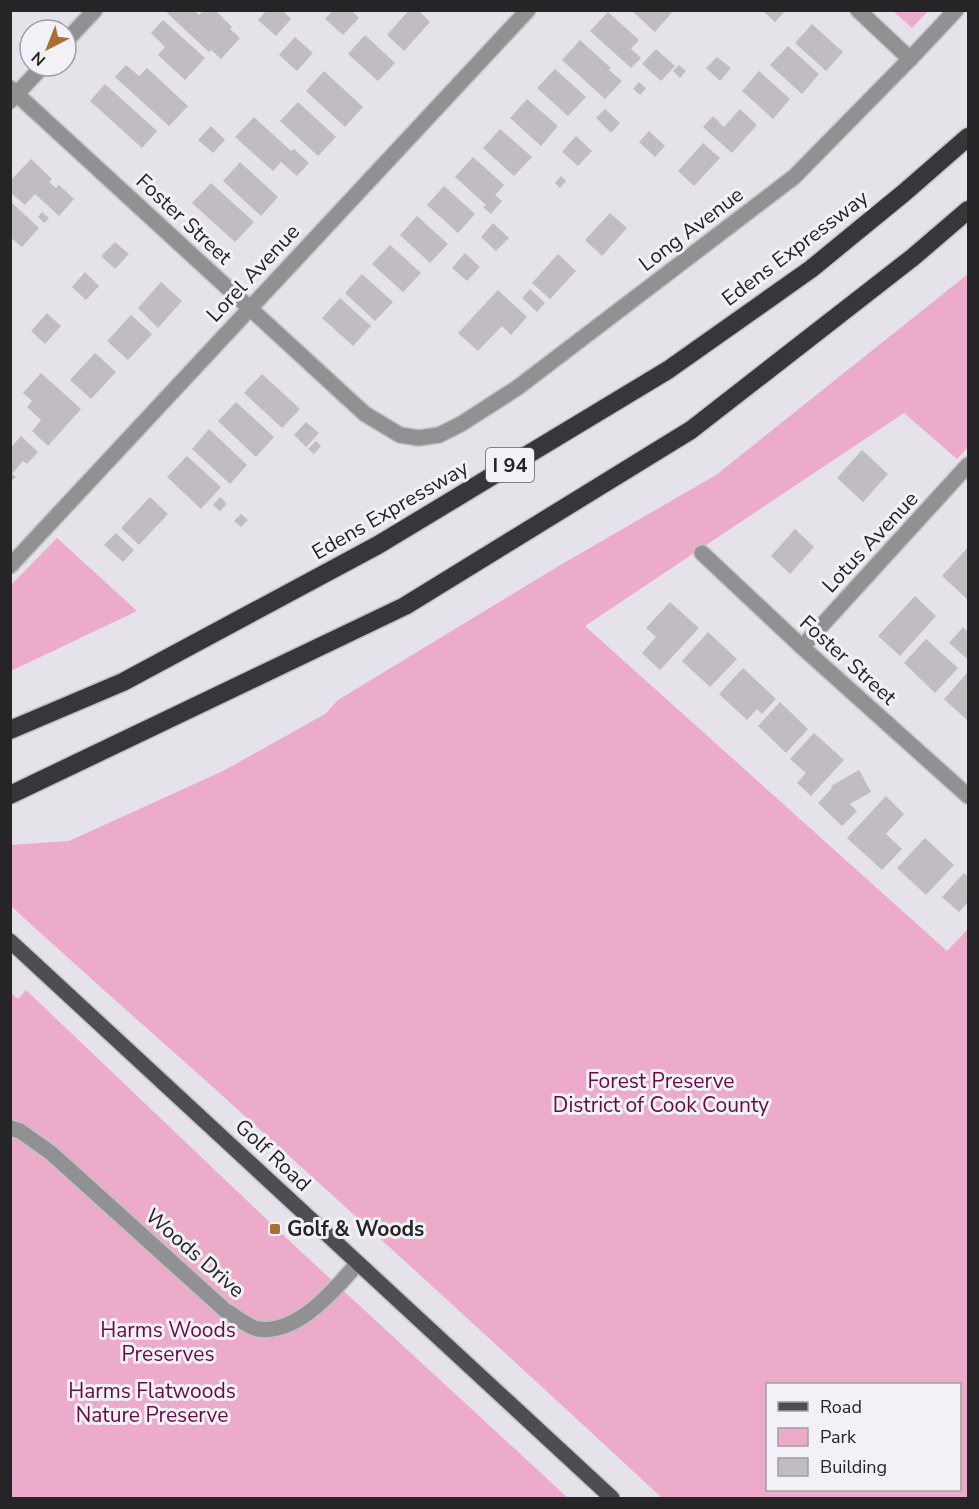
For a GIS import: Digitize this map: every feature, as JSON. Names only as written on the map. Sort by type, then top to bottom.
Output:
[{"type":"highway","name":"Edens Expressway","points":[[10,730],[123,682],[378,545],[668,370],[811,269],[969,136]]},
{"type":"highway","points":[[10,795],[415,600],[692,430],[912,258],[969,210]]},
{"type":"main road","name":"Golf Road","points":[[10,941],[612,1498]]},
{"type":"street","points":[[78,29],[95,10]]},
{"type":"street","name":"Lorel Avenue","points":[[10,566],[528,10]]},
{"type":"street","points":[[858,10],[910,59]]},
{"type":"street","name":"Long Avenue","points":[[419,438],[439,435],[461,424],[517,388],[794,177],[956,10]]},
{"type":"street","points":[[13,94],[30,78]]},
{"type":"street","name":"Foster Street","points":[[13,94],[364,414],[400,435],[419,438]]},
{"type":"street","name":"Lotus Avenue","points":[[802,647],[969,465]]},
{"type":"street","name":"Foster Street","points":[[702,553],[802,647],[969,796]]},
{"type":"street","name":"Woods Drive","points":[[10,1128],[20,1131],[51,1153],[226,1311],[256,1329],[280,1328],[308,1314],[358,1263]]},
{"type":"green space","points":[[893,11],[928,11],[912,28]]},
{"type":"green space","name":"Forest Preserve District of Cook County","points":[[968,274],[968,447],[957,459],[904,413],[585,626],[947,951],[968,929],[968,1498],[662,1498],[352,1213],[11,906],[10,845],[69,841],[223,771],[325,714],[338,700],[562,564],[716,475]]},
{"type":"green space","points":[[57,538],[137,611],[11,671],[11,585]]},
{"type":"green space","name":"Harms Woods Preserves","points":[[26,990],[282,1234],[568,1498],[11,1498],[10,992],[18,999]]},
{"type":"building","points":[[169,10],[194,10],[199,15],[204,10],[215,10],[240,38],[221,59],[211,50],[209,52],[167,13]]},
{"type":"building","points":[[267,10],[282,10],[291,19],[276,36],[258,20]]},
{"type":"building","points":[[333,10],[351,10],[359,18],[343,35],[325,19]]},
{"type":"building","points":[[409,10],[418,10],[430,22],[404,51],[387,35]]},
{"type":"building","points":[[631,10],[674,10],[655,32]]},
{"type":"building","points":[[762,10],[786,10],[775,22]]},
{"type":"building","points":[[608,12],[639,40],[631,49],[641,58],[631,68],[590,31]]},
{"type":"building","points":[[163,20],[205,58],[185,80],[158,55],[165,47],[151,33]]},
{"type":"building","points":[[812,24],[843,52],[826,71],[795,43]]},
{"type":"building","points":[[365,35],[395,63],[378,81],[348,54]]},
{"type":"building","points":[[295,37],[313,53],[297,71],[279,55]]},
{"type":"building","points":[[580,40],[622,81],[605,99],[562,60]]},
{"type":"building","points":[[788,46],[819,74],[802,94],[770,65]]},
{"type":"building","points":[[656,49],[675,66],[661,81],[642,64]]},
{"type":"building","points":[[717,57],[731,68],[720,81],[706,68]]},
{"type":"building","points":[[126,65],[139,76],[147,68],[188,106],[169,126],[115,77]]},
{"type":"building","points":[[679,65],[686,71],[680,78],[673,71]]},
{"type":"building","points":[[555,69],[586,97],[568,116],[537,88]]},
{"type":"building","points":[[324,71],[363,107],[345,127],[306,91]]},
{"type":"building","points":[[759,71],[790,99],[773,119],[742,91]]},
{"type":"building","points":[[639,82],[646,88],[640,95],[633,89]]},
{"type":"building","points":[[105,84],[157,131],[142,148],[90,101]]},
{"type":"building","points":[[527,99],[558,126],[541,146],[510,118]]},
{"type":"building","points":[[298,102],[336,137],[318,156],[280,121]]},
{"type":"building","points":[[605,109],[620,123],[611,133],[596,118]]},
{"type":"building","points":[[740,109],[757,125],[732,153],[703,127],[713,116],[724,127]]},
{"type":"building","points":[[254,117],[291,151],[294,149],[309,163],[297,176],[281,162],[273,171],[235,137]]},
{"type":"building","points":[[211,126],[225,140],[213,153],[198,140]]},
{"type":"building","points":[[500,129],[532,157],[514,176],[483,148]]},
{"type":"building","points":[[649,131],[665,146],[655,157],[639,142]]},
{"type":"building","points":[[576,136],[592,151],[578,166],[562,152]]},
{"type":"building","points":[[703,143],[720,158],[694,186],[678,171]]},
{"type":"building","points":[[473,157],[504,185],[495,195],[502,201],[491,214],[483,207],[486,205],[455,177]]},
{"type":"building","points":[[31,159],[52,179],[49,182],[56,188],[59,185],[74,199],[59,216],[35,194],[25,205],[10,192],[10,181]]},
{"type":"building","points":[[240,162],[278,197],[261,216],[223,181]]},
{"type":"building","points":[[561,176],[566,181],[560,188],[555,183]]},
{"type":"building","points":[[211,183],[254,222],[235,242],[192,203]]},
{"type":"building","points":[[444,186],[475,214],[458,233],[427,205]]},
{"type":"building","points":[[10,201],[39,228],[22,247],[10,237]]},
{"type":"building","points":[[42,212],[49,218],[44,223],[38,217]]},
{"type":"building","points":[[610,213],[627,228],[602,256],[585,240]]},
{"type":"building","points":[[417,216],[448,244],[430,263],[400,235]]},
{"type":"building","points":[[493,223],[509,238],[496,251],[481,237]]},
{"type":"building","points":[[115,242],[129,254],[115,269],[101,256]]},
{"type":"building","points":[[390,245],[421,273],[403,292],[372,264]]},
{"type":"building","points":[[465,253],[480,267],[467,281],[452,268]]},
{"type":"building","points":[[558,254],[576,271],[550,299],[532,283]]},
{"type":"building","points":[[85,272],[99,286],[86,300],[72,287]]},
{"type":"building","points":[[362,274],[393,302],[375,321],[345,293]]},
{"type":"building","points":[[161,282],[182,301],[158,328],[138,308]]},
{"type":"building","points":[[530,289],[545,303],[537,312],[522,298]]},
{"type":"building","points":[[498,290],[527,317],[511,335],[502,326],[478,351],[458,333]]},
{"type":"building","points":[[340,298],[371,326],[353,346],[322,318]]},
{"type":"building","points":[[47,313],[61,326],[45,344],[31,331]]},
{"type":"building","points":[[131,315],[152,334],[128,360],[107,341]]},
{"type":"building","points":[[95,353],[116,372],[91,399],[70,380]]},
{"type":"building","points":[[41,373],[81,409],[48,446],[32,431],[41,420],[27,407],[32,401],[23,393]]},
{"type":"building","points":[[262,374],[300,409],[282,428],[244,393]]},
{"type":"building","points":[[236,402],[274,437],[256,457],[218,421]]},
{"type":"building","points":[[306,422],[319,433],[306,447],[294,435]]},
{"type":"building","points":[[209,429],[247,465],[230,484],[192,449]]},
{"type":"building","points":[[21,436],[38,452],[27,464],[23,461],[12,474],[16,477],[10,482],[10,448]]},
{"type":"building","points":[[316,441],[321,446],[314,454],[308,449]]},
{"type":"building","points":[[862,450],[888,474],[863,502],[837,478]]},
{"type":"building","points":[[187,456],[221,487],[201,509],[167,477]]},
{"type":"building","points":[[150,497],[168,514],[139,545],[121,528]]},
{"type":"building","points":[[220,497],[227,504],[220,511],[213,505]]},
{"type":"building","points":[[241,514],[248,520],[241,527],[234,521]]},
{"type":"building","points":[[795,529],[814,547],[790,574],[771,556]]},
{"type":"building","points":[[116,533],[134,550],[123,562],[104,545]]},
{"type":"building","points":[[968,547],[968,600],[942,576]]},
{"type":"building","points":[[915,596],[936,616],[900,656],[878,636]]},
{"type":"building","points":[[670,602],[699,628],[660,670],[642,653],[656,637],[646,628]]},
{"type":"building","points":[[963,627],[968,632],[966,658],[949,643]]},
{"type":"building","points":[[708,632],[737,659],[710,687],[682,661]]},
{"type":"building","points":[[926,639],[958,668],[935,693],[904,663]]},
{"type":"building","points":[[743,668],[776,699],[762,714],[757,709],[747,720],[719,694]]},
{"type":"building","points":[[968,672],[968,721],[944,699]]},
{"type":"building","points":[[780,702],[808,729],[786,753],[758,726]]},
{"type":"building","points":[[814,733],[844,760],[811,796],[797,783],[806,773],[790,759]]},
{"type":"building","points":[[859,770],[871,792],[850,804],[857,811],[842,826],[818,803],[832,788],[831,786]]},
{"type":"building","points":[[886,796],[904,814],[886,834],[902,849],[882,870],[847,838]]},
{"type":"building","points":[[925,838],[954,865],[926,895],[897,868]]},
{"type":"building","points":[[964,873],[968,877],[968,902],[959,912],[942,897]]},
{"type":"place","name":"Golf & Woods","points":[[275,1229]]},
{"type":"park label","name":"Harms Flatwoods Nature Preserve","points":[[152,1403]]}]
